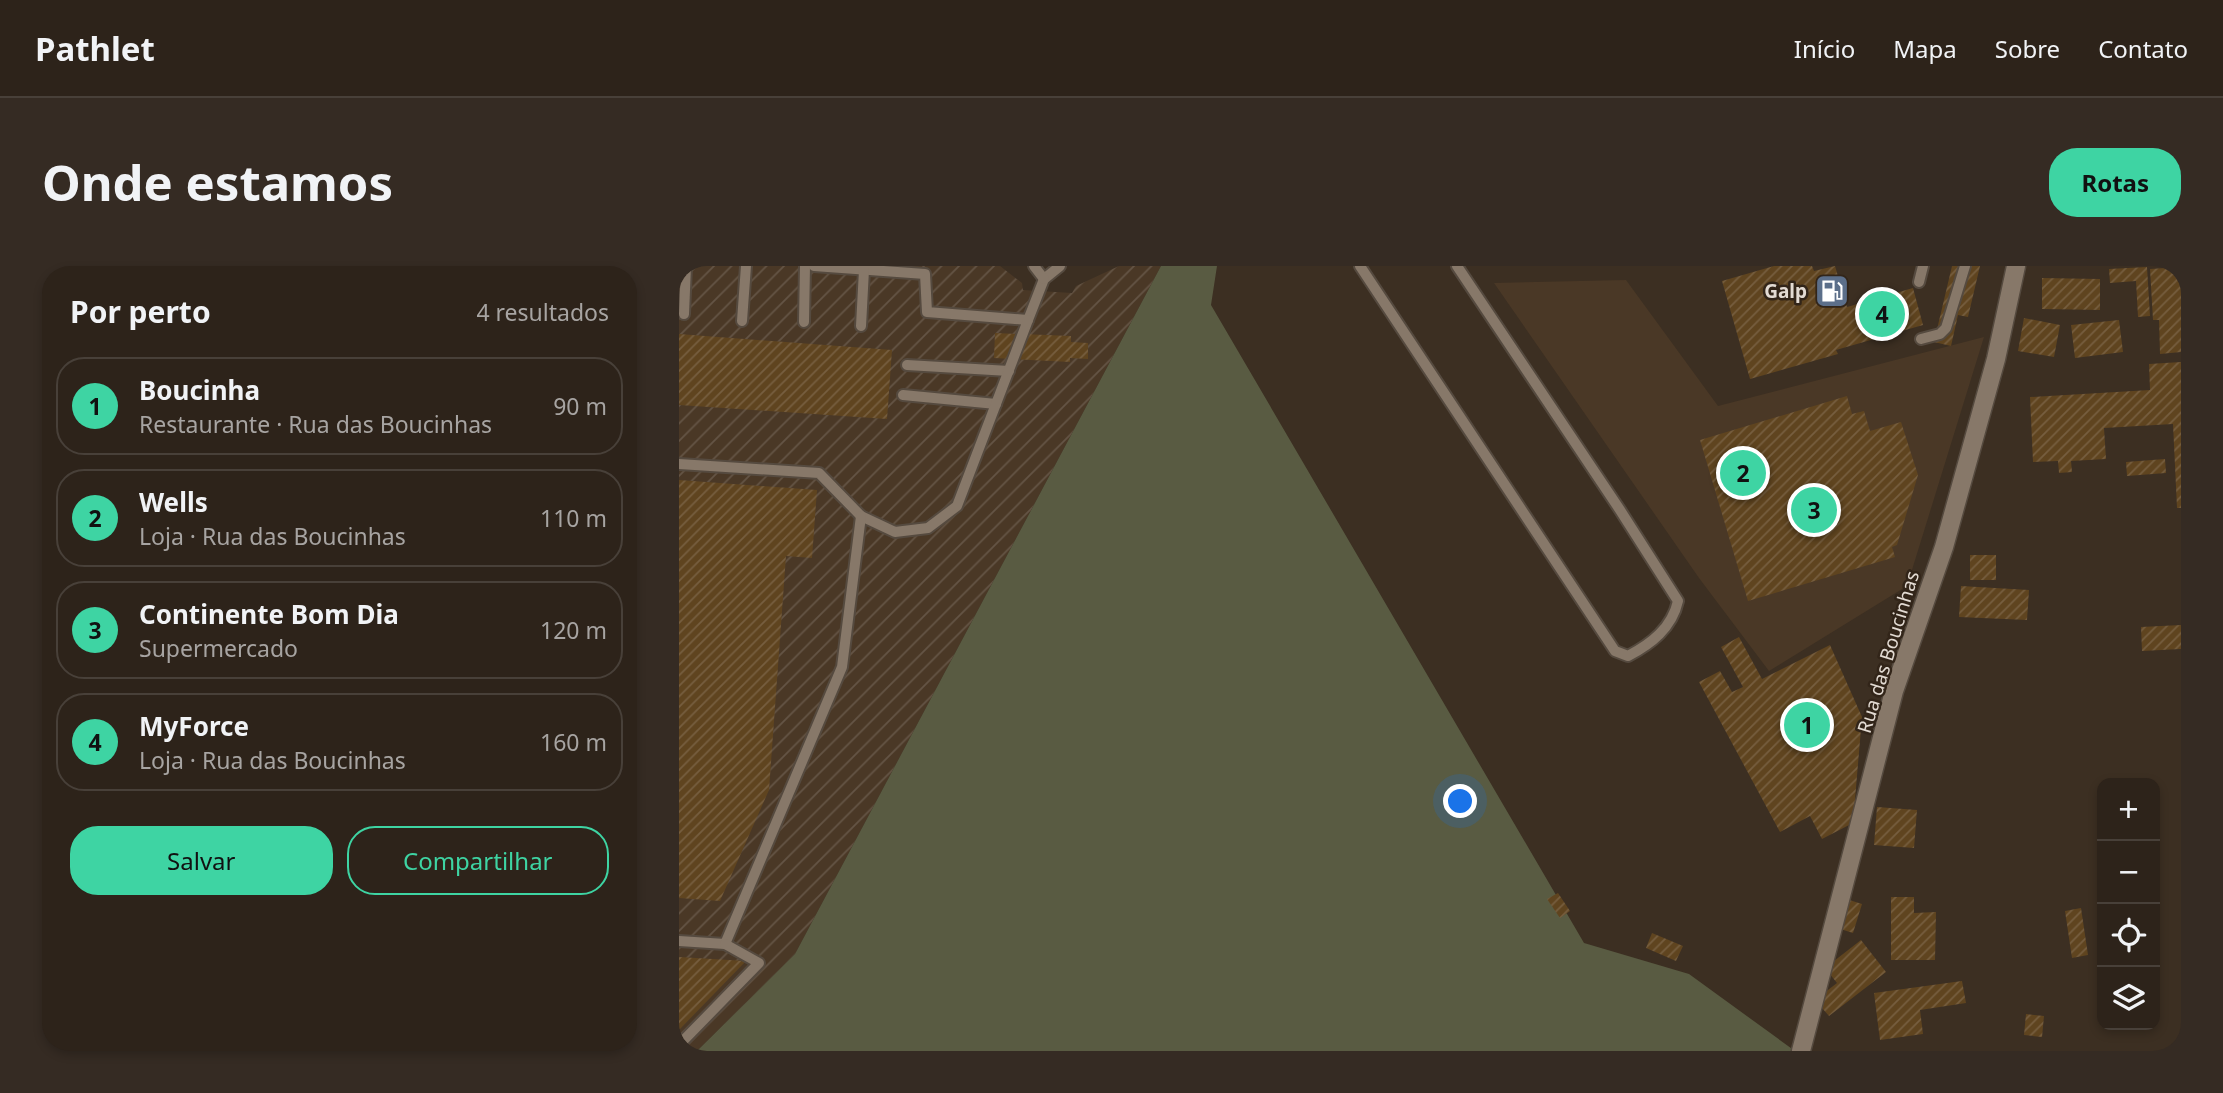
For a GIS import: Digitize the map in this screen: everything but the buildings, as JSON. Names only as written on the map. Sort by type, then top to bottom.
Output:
[{"type":"street","name":"Rua das Boucinhas","points":[[1801,1051],[1894,691],[1944,547],[1996,359],[2016,266]]},
{"type":"lane","points":[[684,314],[686,266]]},
{"type":"lane","points":[[742,321],[746,266]]},
{"type":"lane","points":[[804,322],[805,266]]},
{"type":"lane","points":[[814,266],[925,274],[927,312],[1028,320]]},
{"type":"lane","points":[[1034,266],[1045,279]]},
{"type":"lane","points":[[679,464],[819,473],[861,516],[895,532],[929,528],[957,506],[1045,279],[1059,266]]},
{"type":"lane","points":[[1360,266],[1615,651],[1628,656],[1662,632],[1674,616],[1678,601],[1457,266]]},
{"type":"lane","points":[[1919,282],[1923,266]]},
{"type":"lane","points":[[1921,339],[1940,334],[1946,328],[1965,266]]},
{"type":"lane","points":[[861,326],[864,270]]},
{"type":"lane","points":[[907,366],[1009,371]]},
{"type":"lane","points":[[903,395],[996,404]]},
{"type":"lane","points":[[725,944],[842,667],[861,516]]},
{"type":"lane","points":[[679,940],[725,944],[759,963],[679,1045]]},
{"type":"shaded area","points":[[679,266],[1000,266],[1022,283],[1023,290],[1072,293],[1076,286],[1119,266],[1161,266],[795,954],[697,1051],[679,1051]]},
{"type":"shaded area","points":[[1626,280],[1718,406],[1984,337],[1907,586],[1769,671],[1699,578],[1494,283]]},
{"type":"green space","points":[[1161,266],[1217,266],[1211,305],[1584,943],[1689,974],[1795,1051],[697,1051],[795,954]]},
{"type":"place","name":"Galp","points":[[1832,291]]},
{"type":"place","name":"MyForce","points":[[1882,314]]},
{"type":"place","name":"Wells","points":[[1743,473]]},
{"type":"place","name":"Continente Bom Dia","points":[[1814,510]]},
{"type":"place","name":"Boucinha","points":[[1807,725]]}]
